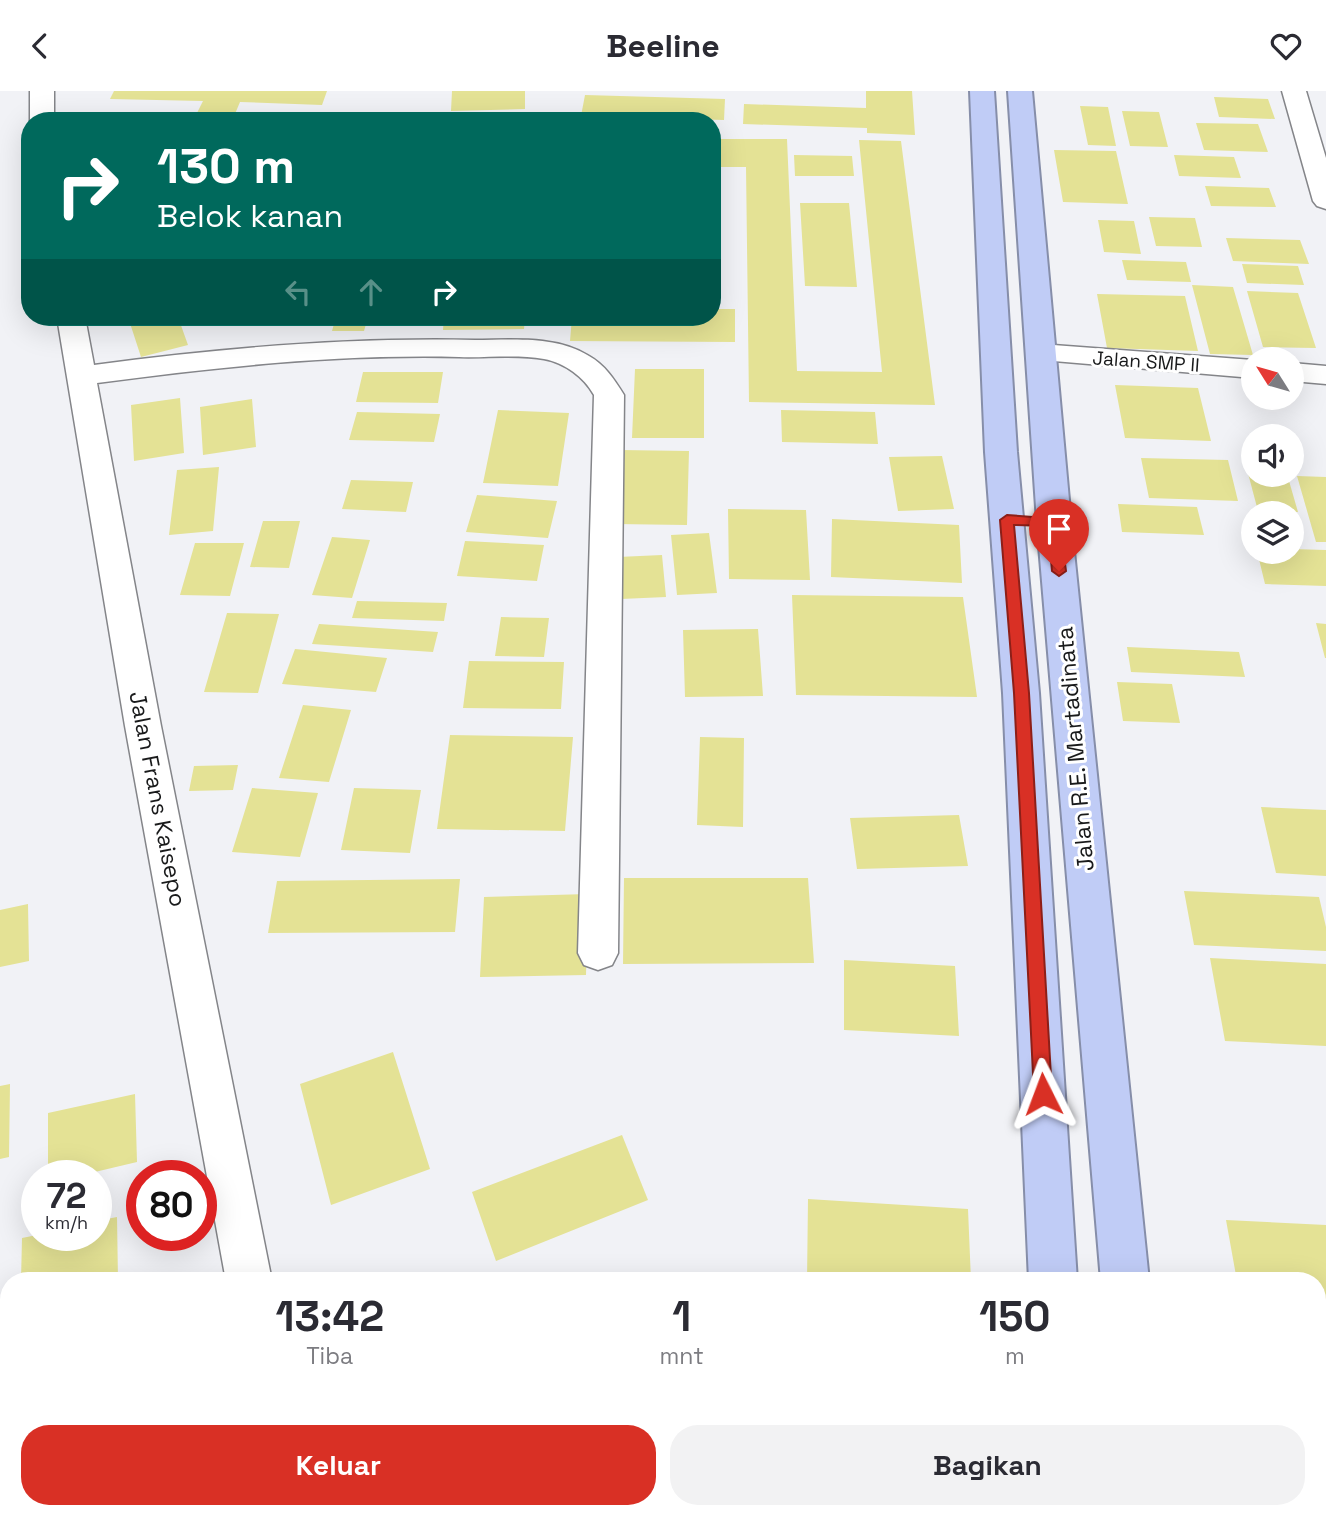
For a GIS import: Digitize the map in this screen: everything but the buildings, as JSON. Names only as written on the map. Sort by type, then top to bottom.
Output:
[{"type":"highway","points":[[982,91],[1007,520],[1021,693],[1053,1272]]},
{"type":"highway","name":"Jalan R.E. Martadinata","points":[[1020,91],[1054,522],[1124,1272]]},
{"type":"highway","points":[[1007,520],[1054,522]]},
{"type":"street","points":[[42,91],[42,112]]},
{"type":"street","points":[[1294,91],[1326,201]]},
{"type":"street","name":"Jalan Frans Kaisepo","points":[[72,326],[143,726],[247,1272]]},
{"type":"street","points":[[80,376],[231,356],[405,347],[547,349],[578,361],[599,378],[609,395],[609,512],[598,953]]},
{"type":"street","name":"Jalan SMP II","points":[[1040,353],[1241,368]]},
{"type":"street","points":[[1304,373],[1326,375]]},
{"type":"route","points":[[1043,1094],[1021,693],[1007,520],[1054,522],[1059,571]]}]
